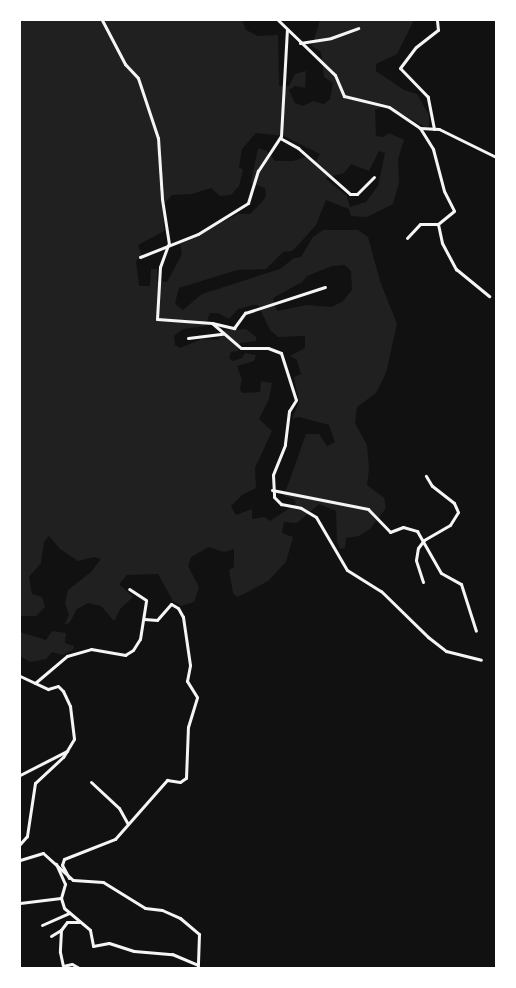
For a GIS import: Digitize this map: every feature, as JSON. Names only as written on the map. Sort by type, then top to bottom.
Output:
[{"type":"street","points":[[102,20],[125,64],[138,78],[158,138],[162,199],[169,244],[160,267],[157,319],[212,323],[234,328],[245,313],[325,288]]},
{"type":"street","points":[[278,20],[335,75],[344,96],[389,106],[420,128],[433,150],[444,191],[454,211],[438,224],[420,224],[407,238]]},
{"type":"street","points":[[434,129],[428,97],[400,68],[416,46],[438,30],[437,20]]},
{"type":"street","points":[[300,43],[331,38],[358,28]]},
{"type":"street","points":[[140,257],[198,234],[248,203],[258,171],[280,138],[287,30]]},
{"type":"street","points":[[420,128],[434,129],[496,156]]},
{"type":"street","points":[[280,138],[298,148],[350,194],[357,194],[374,177]]},
{"type":"street","points":[[438,224],[442,242],[456,269],[489,296]]},
{"type":"street","points":[[212,323],[241,348],[278,351],[294,389],[296,400],[288,416],[285,445],[272,475],[272,490],[277,501],[301,508],[316,517],[347,570],[381,591],[428,637],[446,650],[480,660]]},
{"type":"street","points":[[188,338],[224,334]]},
{"type":"street","points":[[423,582],[416,557],[424,540],[450,526],[458,512],[454,503],[432,486],[426,476]]},
{"type":"street","points":[[272,490],[368,509],[388,531],[401,527],[413,529],[424,540],[441,573],[461,584],[476,631]]},
{"type":"street","points":[[35,683],[67,656],[91,649],[129,653],[140,640],[146,599],[129,589]]},
{"type":"street","points":[[69,878],[62,865],[64,859],[115,839],[167,780],[182,782],[186,778],[188,727],[196,701],[187,681],[190,665],[182,617],[178,608],[170,605],[160,618],[144,619]]},
{"type":"street","points":[[20,676],[48,689],[58,686],[66,696],[74,739],[70,749],[35,783],[27,836],[20,844]]},
{"type":"street","points":[[20,775],[70,749]]},
{"type":"street","points":[[91,782],[119,808],[128,824]]},
{"type":"street","points":[[20,840],[27,836]]},
{"type":"street","points":[[20,860],[39,852],[56,863],[69,878],[103,882],[145,908],[162,910],[180,918],[199,934],[198,966],[177,955],[134,951],[109,943],[96,947],[90,930],[62,906],[61,898],[65,884],[56,863]]},
{"type":"street","points":[[20,902],[61,898]]},
{"type":"street","points":[[42,925],[70,912]]},
{"type":"street","points":[[51,936],[61,930],[68,922],[82,923]]},
{"type":"street","points":[[61,930],[62,965],[75,964],[80,968]]},
{"type":"shaded area","points":[[20,20],[242,20],[246,30],[258,36],[278,35],[279,86],[289,86],[295,74],[306,71],[305,88],[295,86],[289,90],[295,103],[303,106],[313,101],[324,104],[330,99],[333,83],[324,77],[321,52],[312,46],[320,20],[414,20],[397,54],[376,64],[376,71],[404,90],[417,94],[429,115],[429,126],[425,127],[386,105],[375,110],[376,136],[384,137],[389,133],[404,140],[398,159],[399,183],[393,204],[367,217],[351,216],[349,209],[326,200],[316,225],[292,251],[283,252],[266,269],[237,270],[179,288],[175,304],[183,310],[202,294],[280,269],[294,258],[301,257],[313,237],[323,230],[358,230],[368,237],[380,281],[397,324],[386,373],[376,393],[357,407],[355,423],[367,445],[369,469],[367,485],[384,498],[386,508],[370,529],[359,536],[346,538],[345,548],[340,549],[337,541],[336,511],[319,504],[297,523],[284,522],[282,533],[293,537],[286,562],[268,581],[237,597],[233,593],[229,570],[234,567],[234,549],[224,552],[209,547],[191,557],[188,566],[199,587],[194,602],[181,606],[173,601],[158,574],[127,575],[119,584],[133,597],[121,608],[114,621],[101,606],[88,603],[77,609],[70,622],[64,625],[69,615],[65,603],[68,590],[91,572],[101,559],[94,557],[78,561],[60,549],[49,536],[44,542],[41,563],[29,577],[32,594],[42,597],[45,607],[36,616],[20,616]],"holes":[[[256,133],[284,136],[320,154],[316,161],[308,156],[293,161],[275,161],[267,151],[258,148],[251,183],[265,188],[266,196],[261,203],[250,214],[238,214],[180,244],[182,254],[167,282],[157,281],[157,269],[151,269],[150,286],[139,286],[136,262],[141,254],[138,245],[164,231],[163,205],[172,195],[192,194],[211,188],[220,196],[231,195],[239,186],[243,170],[239,167],[242,149]],[[379,151],[385,153],[378,186],[366,202],[350,207],[347,196],[325,178],[344,173],[351,164],[369,171]],[[345,265],[351,271],[352,290],[342,302],[331,307],[307,305],[277,311],[273,298],[302,282],[307,276],[332,266]],[[258,305],[270,330],[278,337],[305,336],[305,348],[290,356],[297,360],[301,374],[294,377],[299,402],[292,419],[299,417],[329,425],[335,442],[327,446],[319,434],[306,434],[284,496],[294,499],[296,504],[270,521],[265,517],[252,519],[252,509],[236,515],[231,506],[242,495],[256,488],[255,468],[272,431],[259,419],[269,399],[272,383],[261,381],[260,392],[242,393],[240,388],[242,380],[237,366],[254,361],[256,355],[245,353],[242,358],[233,361],[229,358],[231,352],[238,351],[240,343],[256,341],[256,337],[246,329],[225,330],[218,340],[202,339],[180,348],[175,345],[174,336],[183,329],[205,326],[210,313],[218,313],[229,319],[238,309]]]},
{"type":"shaded area","points":[[52,631],[66,633],[65,643],[74,646],[73,650],[62,655],[52,652],[46,659],[30,662],[20,656],[20,632],[46,640]]}]
